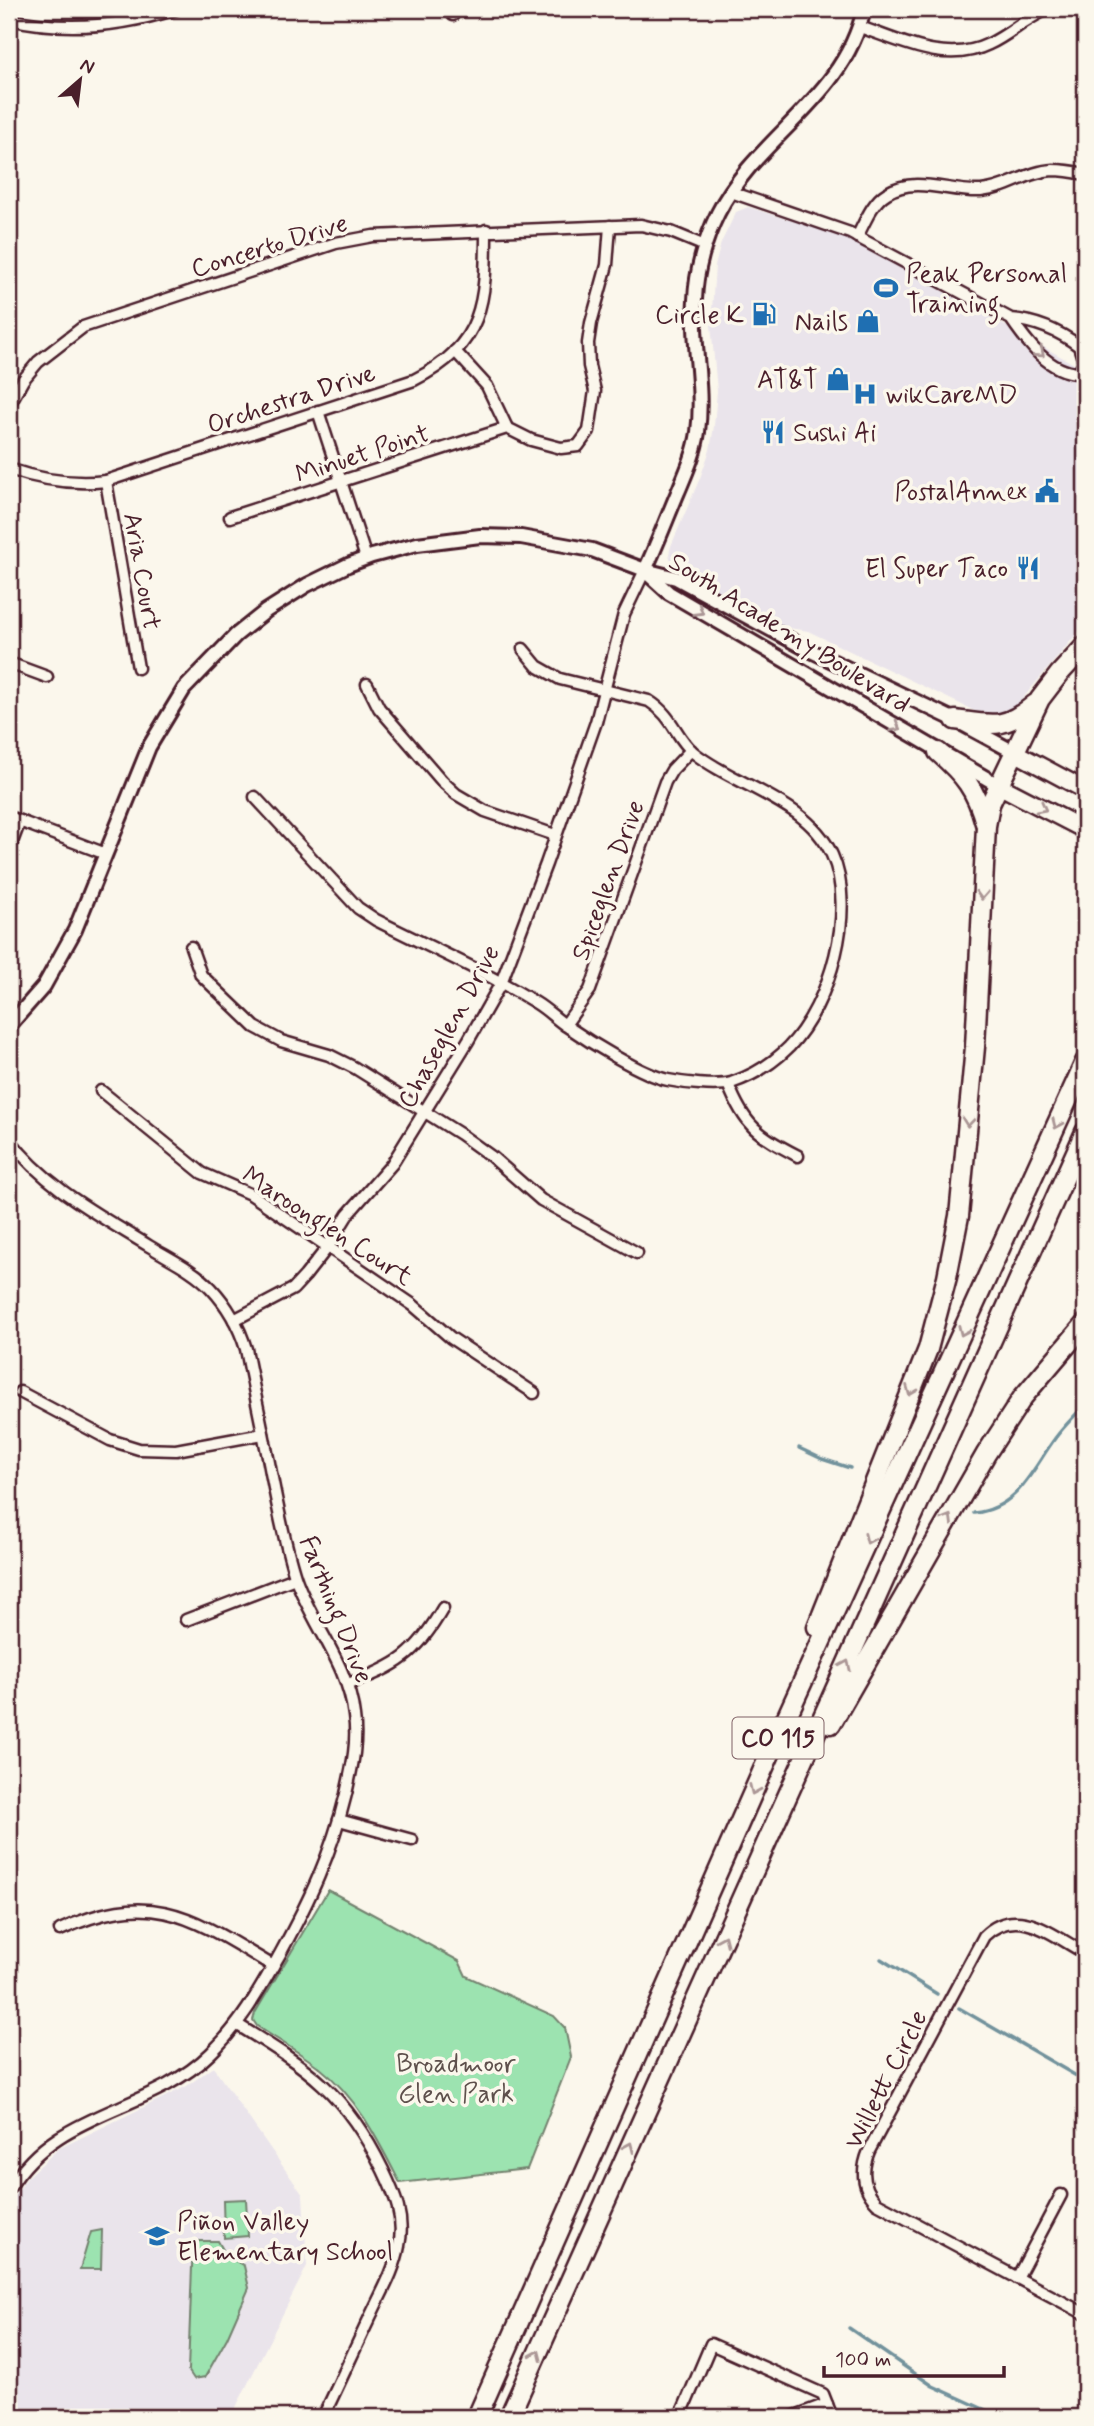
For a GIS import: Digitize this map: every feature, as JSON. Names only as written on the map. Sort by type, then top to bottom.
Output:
[{"type":"highway","points":[[956,720],[988,724],[1008,723],[1020,717],[1040,699],[1085,646]]},
{"type":"highway","points":[[774,1747],[800,1671],[928,1349],[947,1277],[959,1216],[975,1047],[986,827],[990,804],[998,785],[1040,699]]},
{"type":"highway","points":[[938,752],[966,778],[974,790],[986,827]]},
{"type":"highway","name":"South Academy Boulevard","points":[[1014,752],[1085,790]]},
{"type":"highway","name":"South Academy Boulevard","points":[[998,785],[1085,830]]},
{"type":"highway","name":"CO 115","points":[[477,2417],[774,1747],[1085,1062]]},
{"type":"highway","name":"CO 115","points":[[509,2417],[1085,1132]]},
{"type":"highway","points":[[781,1813],[986,1454],[1023,1397],[1085,1324]]},
{"type":"street","points":[[9,19],[35,25],[98,26],[128,23],[176,9]]},
{"type":"street","points":[[9,1026],[44,986],[75,930],[149,747],[184,689],[236,635],[266,611],[307,585],[366,558],[417,544],[449,539],[480,536],[521,537],[592,550],[645,570],[690,464],[698,436],[700,372],[694,301],[705,246],[718,214],[731,192],[830,81],[860,27],[864,9]]},
{"type":"street","points":[[860,27],[928,51],[971,51],[989,45],[1023,21],[1049,9]]},
{"type":"street","points":[[857,237],[877,201],[885,194],[906,186],[917,184],[960,191],[980,191],[1040,172],[1054,170],[1085,174]]},
{"type":"street","points":[[731,192],[857,237],[1011,319],[1042,325],[1073,341],[1079,346],[1085,362],[1079,373],[1059,368],[1040,355],[1025,340],[1011,319]]},
{"type":"street","name":"Concerto Drive","points":[[9,405],[23,380],[38,362],[83,327],[336,243],[373,236],[641,225],[671,232],[705,246]]},
{"type":"street","points":[[455,351],[487,386],[507,428],[531,440],[561,448],[578,446],[589,431],[595,391],[589,366],[588,343],[607,265],[610,226]]},
{"type":"street","name":"Orchestra Drive","points":[[9,469],[36,478],[61,482],[85,484],[106,481],[414,380],[436,369],[455,351],[472,328],[482,305],[486,280],[486,230]]},
{"type":"street","points":[[318,411],[366,558]]},
{"type":"street","name":"Minuet Point","points":[[230,517],[507,428]]},
{"type":"street","name":"Aria Court","points":[[106,481],[138,668]]},
{"type":"street","name":"Chaseglen Drive","points":[[234,1320],[293,1289],[327,1248],[348,1214],[392,1164],[500,983],[524,927],[596,722],[624,614],[645,570]]},
{"type":"street","name":"South Academy Boulevard","points":[[645,570],[676,578],[805,648],[956,720],[1014,752]]},
{"type":"street","name":"South Academy Boulevard","points":[[645,570],[669,593],[998,785]]},
{"type":"street","points":[[255,797],[358,908],[537,1004],[565,1025],[646,1072],[667,1080],[728,1084],[750,1075],[771,1062],[789,1046],[803,1028],[831,969],[839,940],[843,906],[839,876],[831,853],[815,830],[780,803],[714,767],[691,750],[660,708],[649,701],[560,679],[537,666],[523,649]]},
{"type":"street","points":[[9,663],[47,677]]},
{"type":"street","points":[[367,684],[379,708],[456,794],[485,811],[555,835]]},
{"type":"street","name":"Spiceglen Drive","points":[[565,1025],[590,990],[665,782],[672,770],[691,750]]},
{"type":"street","points":[[9,817],[106,854]]},
{"type":"street","points":[[9,850],[20,821]]},
{"type":"street","points":[[191,947],[201,975],[255,1027],[281,1041],[329,1055],[355,1068],[492,1157],[541,1200],[637,1252]]},
{"type":"street","points":[[728,1084],[744,1119],[763,1138],[797,1156]]},
{"type":"street","name":"Maroonglen Court","points":[[101,1091],[202,1172],[252,1195],[413,1305],[451,1338],[534,1393]]},
{"type":"street","name":"Farthing Drive","points":[[9,1139],[41,1173],[66,1194],[202,1280],[234,1320],[246,1349],[281,1523],[295,1578],[348,1684],[354,1713],[356,1746],[339,1821],[314,1890],[238,2025],[189,2072],[78,2125],[47,2144],[23,2168],[9,2189]]},
{"type":"street","points":[[20,1392],[110,1440],[139,1449],[176,1450],[263,1434]]},
{"type":"street","points":[[186,1620],[295,1578]]},
{"type":"street","points":[[348,1684],[379,1672],[411,1653],[443,1608]]},
{"type":"street","points":[[339,1821],[412,1840]]},
{"type":"street","points":[[60,1930],[85,1918],[124,1909],[166,1912],[200,1923],[273,1966]]},
{"type":"street","name":"Willett Circle","points":[[1085,1953],[1021,1921],[1004,1922],[984,1936],[865,2160],[863,2177],[877,2203],[1085,2314]]},
{"type":"street","points":[[238,2025],[316,2076],[340,2099],[364,2132],[395,2195],[400,2213],[400,2243],[393,2270],[323,2417]]},
{"type":"street","points":[[1017,2277],[1061,2195]]},
{"type":"street","points":[[680,2417],[711,2344],[823,2394],[832,2417]]},
{"type":"street","points":[[792,2417],[827,2404]]},
{"type":"shaded area","points":[[748,207],[847,238],[1085,370],[1085,624],[1013,710],[995,718],[981,714],[808,631],[783,627],[674,567],[669,554],[671,546],[700,478],[710,450],[714,426],[717,391],[711,324],[715,266],[721,243],[736,212]]},
{"type":"shaded area","name":"Piñon Valley Elementary School","points":[[213,2067],[303,2195],[307,2266],[231,2417],[9,2417],[9,2207],[14,2196],[28,2177],[58,2149],[187,2086]]},
{"type":"green space","name":"Broadmoor Glen Park","points":[[328,1890],[459,1961],[466,1976],[554,2016],[565,2028],[571,2057],[527,2169],[400,2183],[366,2121],[346,2093],[313,2062],[257,2026],[253,2020],[255,2013]]},
{"type":"green space","points":[[246,2199],[248,2236],[224,2238],[223,2200]]},
{"type":"green space","points":[[102,2230],[101,2269],[80,2269],[91,2232]]},
{"type":"green space","points":[[193,2241],[218,2241],[226,2255],[244,2266],[249,2288],[227,2338],[205,2377],[194,2379],[188,2370]]},
{"type":"waterway","points":[[974,1513],[989,1510],[1013,1495],[1059,1433],[1085,1404]]},
{"type":"waterway","points":[[799,1448],[850,1468]]},
{"type":"waterway","points":[[881,1959],[937,1994]]},
{"type":"waterway","points":[[959,2008],[1085,2081]]},
{"type":"waterway","points":[[849,2328],[933,2386],[1001,2417]]},
{"type":"place","name":"Peak Personal Training","points":[[886,288]]},
{"type":"place","name":"Circle K","points":[[764,314]]},
{"type":"place","name":"Nails","points":[[868,321]]},
{"type":"place","name":"AT&T","points":[[838,379]]},
{"type":"place","name":"wikCareMD","points":[[865,394]]},
{"type":"place","name":"Sushi Ai","points":[[773,432]]},
{"type":"place","name":"PostalAnnex","points":[[1047,491]]},
{"type":"place","name":"El Super Taco","points":[[1028,568]]},
{"type":"place","name":"Piñon Valley Elementary School","points":[[157,2236]]}]
